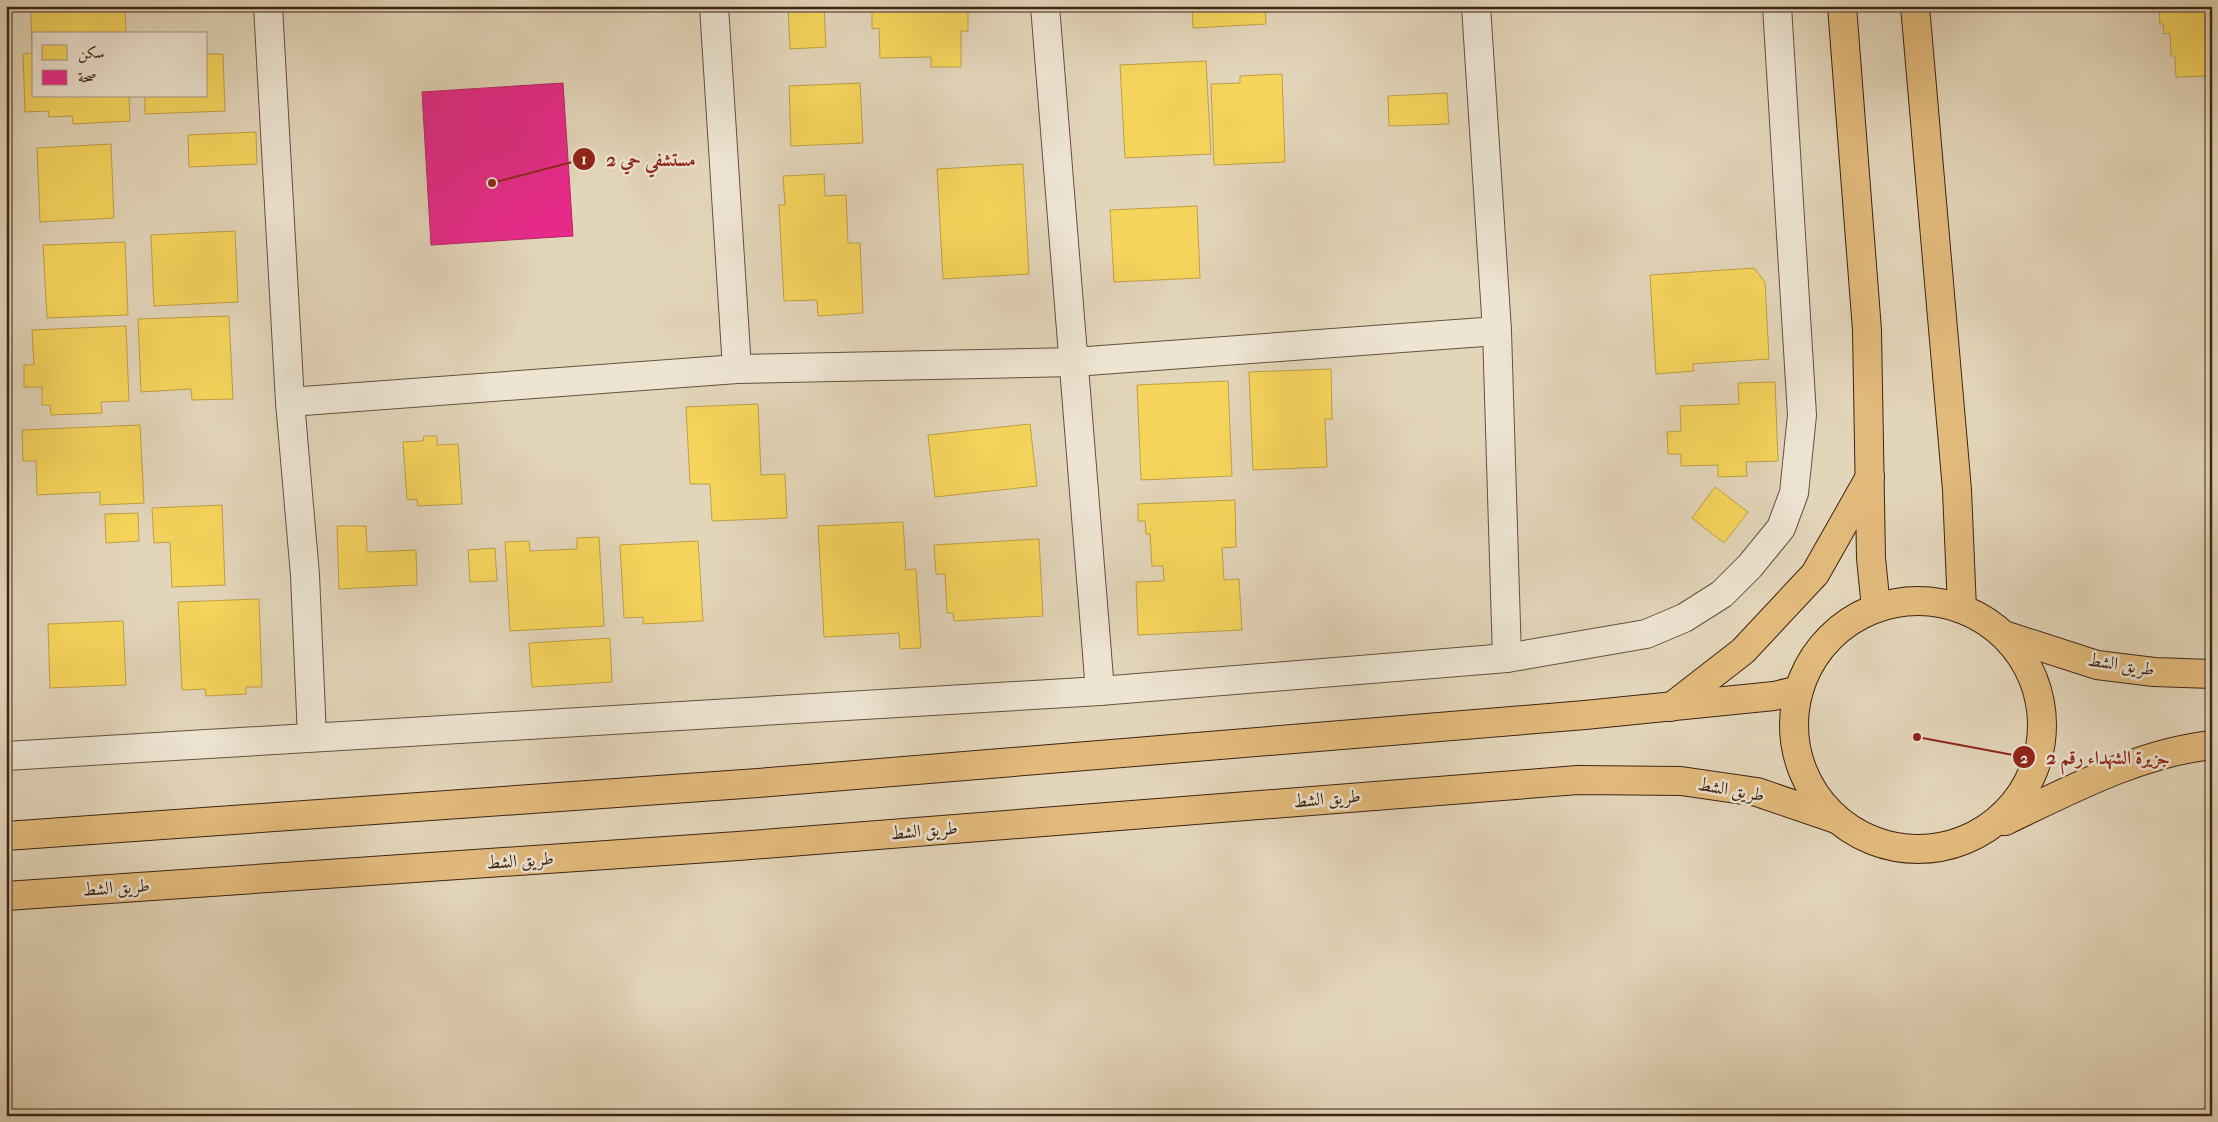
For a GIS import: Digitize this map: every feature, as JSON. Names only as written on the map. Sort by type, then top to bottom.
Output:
[{"type":"main road","points":[[1842,6],[1867,330],[1871,558],[1876,608]]},
{"type":"main road","points":[[1916,6],[1957,490],[1962,609]]},
{"type":"main road","points":[[1671,707],[1743,651],[1815,574],[1871,476]]},
{"type":"main road","points":[[1987,829],[2020,798],[2039,758],[2043,713],[2031,670],[2004,634],[1984,619],[1962,609],[1919,601],[1876,608],[1850,621],[1828,640],[1810,663],[1799,690],[1794,724],[1798,759],[1813,792],[1836,819],[1871,840],[1910,849],[1951,846],[1987,829],[2073,788],[2141,761],[2212,745]]},
{"type":"main road","name":"طريق الشط","points":[[2004,634],[2097,664],[2154,672],[2212,674]]},
{"type":"main road","points":[[6,836],[768,782],[1671,707],[1774,696],[1799,690]]},
{"type":"main road","name":"طريق الشط","points":[[6,896],[738,846],[1578,780],[1681,781],[1748,791],[1836,819]]},
{"type":"street","points":[[268,6],[290,402],[305,575],[312,737]]},
{"type":"street","points":[[714,6],[737,369]]},
{"type":"street","points":[[1045,6],[1100,691]]},
{"type":"street","points":[[1476,6],[1497,331],[1508,658]]},
{"type":"street","points":[[6,756],[1100,691],[1508,658],[1646,634],[1684,618],[1722,594],[1750,566],[1781,528],[1794,494],[1802,415],[1777,6]]},
{"type":"street","points":[[290,402],[737,369],[1074,362],[1497,331]]},
{"type":"building: سكن","points":[[788,6],[824,6],[826,47],[790,49]]},
{"type":"building: سكن","points":[[872,6],[968,8],[968,31],[961,31],[961,67],[931,67],[931,57],[880,58],[879,28],[872,29]]},
{"type":"building: سكن","points":[[1192,6],[1265,6],[1266,24],[1193,28]]},
{"type":"building: سكن","points":[[2159,6],[2212,6],[2212,76],[2176,77],[2175,56],[2171,56],[2170,33],[2164,34],[2163,24],[2160,24]]},
{"type":"building: سكن","points":[[125,8],[126,32],[32,32],[32,53],[31,12]]},
{"type":"building: سكن","points":[[32,53],[32,98],[129,98],[130,121],[73,124],[72,116],[48,117],[49,111],[25,112],[23,54]]},
{"type":"building: سكن","points":[[208,54],[223,54],[225,111],[145,114],[145,98],[208,98]]},
{"type":"building: سكن","points":[[1206,61],[1211,154],[1125,158],[1120,65]]},
{"type":"building: سكن","points":[[1282,74],[1285,162],[1214,165],[1211,84],[1240,83],[1240,76]]},
{"type":"building: سكن","points":[[860,83],[863,143],[791,146],[789,86]]},
{"type":"building: سكن","points":[[1447,93],[1449,124],[1389,126],[1388,96]]},
{"type":"building: سكن","points":[[256,132],[257,164],[189,167],[188,135]]},
{"type":"building: سكن","points":[[111,144],[114,218],[40,222],[37,148]]},
{"type":"building: سكن","points":[[1023,164],[1029,274],[943,279],[937,169]]},
{"type":"building: سكن","points":[[824,174],[825,196],[846,195],[848,243],[860,243],[863,313],[818,316],[817,300],[784,301],[779,205],[785,205],[783,176]]},
{"type":"building: سكن","points":[[1197,206],[1200,278],[1114,282],[1110,210]]},
{"type":"building: سكن","points":[[235,231],[238,302],[154,306],[151,235]]},
{"type":"building: سكن","points":[[125,242],[128,315],[47,318],[43,245]]},
{"type":"building: سكن","points":[[1754,268],[1765,282],[1769,359],[1693,364],[1694,371],[1656,374],[1650,275]]},
{"type":"building: سكن","points":[[229,316],[233,399],[192,400],[191,389],[141,392],[138,319]]},
{"type":"building: سكن","points":[[126,326],[129,401],[101,402],[102,413],[51,415],[50,405],[42,405],[42,387],[24,387],[24,365],[34,365],[32,330]]},
{"type":"building: سكن","points":[[1331,369],[1332,419],[1325,419],[1327,467],[1253,470],[1249,372]]},
{"type":"building: سكن","points":[[1228,381],[1232,476],[1141,480],[1137,385]]},
{"type":"building: سكن","points":[[1775,382],[1778,461],[1746,462],[1747,476],[1718,477],[1718,465],[1681,466],[1681,454],[1668,454],[1667,432],[1681,431],[1680,406],[1739,404],[1738,383]]},
{"type":"building: سكن","points":[[758,404],[761,475],[785,474],[787,518],[712,521],[710,484],[690,484],[686,407]]},
{"type":"building: سكن","points":[[1030,424],[1037,486],[935,497],[928,435]]},
{"type":"building: سكن","points":[[140,425],[144,503],[100,505],[100,492],[37,495],[36,461],[23,461],[22,430]]},
{"type":"building: سكن","points":[[424,436],[437,436],[437,445],[458,444],[462,504],[418,506],[417,499],[407,500],[403,442],[423,441]]},
{"type":"building: سكن","points":[[1715,487],[1748,512],[1724,543],[1692,518]]},
{"type":"building: سكن","points":[[1235,500],[1236,547],[1222,548],[1224,580],[1239,579],[1242,630],[1138,635],[1136,582],[1164,581],[1163,566],[1152,566],[1150,534],[1146,534],[1145,521],[1138,521],[1138,504]]},
{"type":"building: سكن","points":[[222,505],[225,585],[172,587],[170,542],[154,543],[152,508]]},
{"type":"building: سكن","points":[[138,513],[139,541],[106,543],[105,514]]},
{"type":"building: سكن","points":[[903,522],[906,570],[916,569],[921,648],[900,649],[899,633],[824,637],[818,526]]},
{"type":"building: سكن","points":[[337,526],[366,526],[367,552],[416,550],[417,585],[339,589]]},
{"type":"building: سكن","points":[[599,537],[604,626],[510,631],[505,542],[529,541],[530,551],[577,549],[577,538]]},
{"type":"building: سكن","points":[[1039,539],[1043,616],[954,621],[953,613],[947,613],[945,574],[936,574],[934,545]]},
{"type":"building: سكن","points":[[698,541],[703,621],[643,624],[643,617],[624,618],[620,545]]},
{"type":"building: سكن","points":[[495,548],[497,581],[470,582],[468,550]]},
{"type":"building: سكن","points":[[259,599],[262,687],[246,687],[246,694],[206,696],[205,689],[182,690],[178,602]]},
{"type":"building: سكن","points":[[123,621],[126,685],[50,688],[48,624]]},
{"type":"building: سكن","points":[[610,638],[612,682],[532,687],[529,643]]},
{"type":"building: صحة","points":[[563,83],[573,236],[431,245],[422,92]]},
{"type":"place","name":"مستشفي حي 2","points":[[492,183]]},
{"type":"place","name":"جزيرة الشهداء رقم 2","points":[[1917,737]]}]
